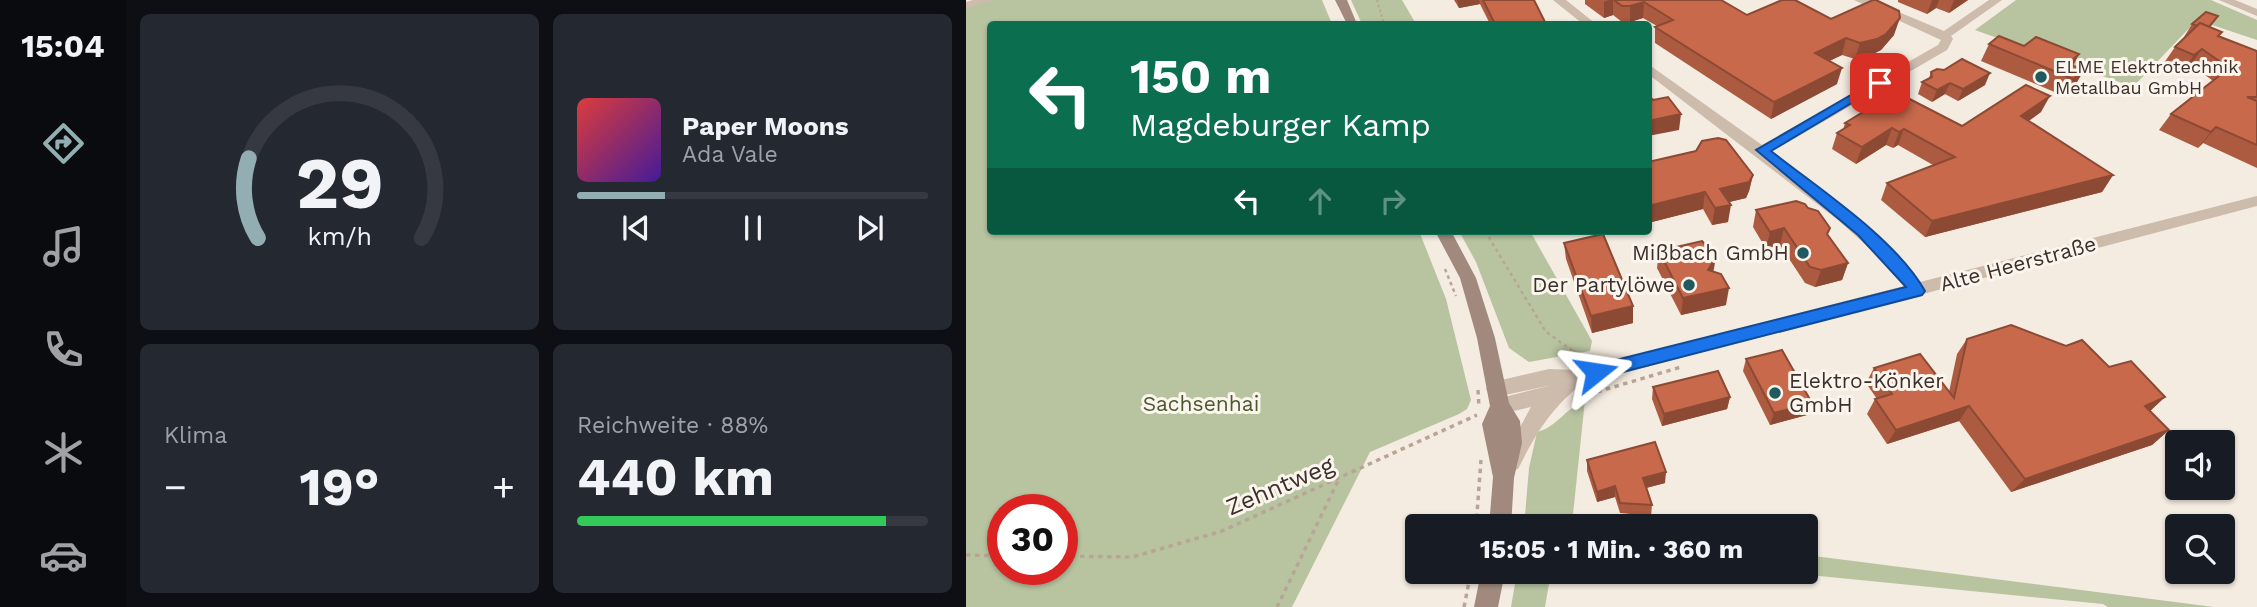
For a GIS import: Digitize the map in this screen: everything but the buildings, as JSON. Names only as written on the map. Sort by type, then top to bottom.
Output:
[{"type":"street","points":[[966,5],[988,0]]},
{"type":"street","points":[[1341,0],[1351,21]]},
{"type":"street","points":[[1559,0],[1586,21]]},
{"type":"street","points":[[1860,0],[1944,38]]},
{"type":"street","points":[[1762,150],[1943,47],[1944,38],[1996,0]]},
{"type":"street","points":[[2225,0],[2257,13]]},
{"type":"street","points":[[1652,71],[1762,150],[1863,231],[1904,272],[1917,291]]},
{"type":"street","name":"Alte Heerstraße","points":[[1503,478],[1531,419],[1554,393],[1576,378],[2257,201]]},
{"type":"street","points":[[1445,235],[1468,278],[1486,338],[1492,424],[1503,478],[1501,514]]},
{"type":"street","name":"Alte Heerstraße","points":[[1491,393],[1549,377],[1576,378]]},
{"type":"street","name":"Alte Heerstraße","points":[[1491,393],[1554,393]]},
{"type":"street","points":[[1486,607],[1491,584]]},
{"type":"path","points":[[1377,0],[1383,21]]},
{"type":"path","points":[[1487,235],[1546,332],[1584,359],[1609,368]]},
{"type":"path","points":[[1441,260],[1457,300]]},
{"type":"path","points":[[1575,399],[1689,365]]},
{"type":"path","name":"Zehntweg","points":[[1078,556],[1129,557],[1196,539],[1338,481],[1479,414],[1491,393]]},
{"type":"path","points":[[1477,514],[1481,448]]},
{"type":"path","points":[[1277,607],[1338,481]]},
{"type":"path","points":[[966,555],[987,556]]},
{"type":"path","points":[[1464,607],[1469,584]]},
{"type":"green space","name":"Sachsenhai","points":[[990,0],[1322,0],[1331,21],[987,21],[987,235],[1421,235],[1446,299],[1471,400],[1467,409],[1459,414],[1370,452],[1292,607],[966,607],[966,5]]},
{"type":"green space","points":[[1351,0],[1402,0],[1414,21],[1361,21]]},
{"type":"green space","points":[[2016,0],[2211,0],[2257,20],[2257,40],[2197,20],[2133,87],[1975,30]]},
{"type":"green space","points":[[1461,235],[1532,235],[1592,341],[1590,351],[1529,362],[1509,348],[1476,262]]},
{"type":"green space","points":[[1585,400],[1573,514],[1525,514],[1529,468],[1537,432],[1550,426]]},
{"type":"green space","points":[[1818,557],[2214,607],[2108,607],[2103,604],[1818,576]]},
{"type":"green space","points":[[1515,584],[1549,584],[1545,607],[1511,607]]},
{"type":"place","name":"ELME Elektrotechnik Metallbau GmbH","points":[[2041,77]]},
{"type":"place","name":"Mißbach GmbH","points":[[1803,253]]},
{"type":"place","name":"Der Partylöwe","points":[[1689,285]]},
{"type":"place","name":"Elektro-Könker GmbH","points":[[1775,393]]},
{"type":"route","points":[[1596,372],[1917,291],[1904,272],[1863,231],[1762,150],[1880,83]]}]
